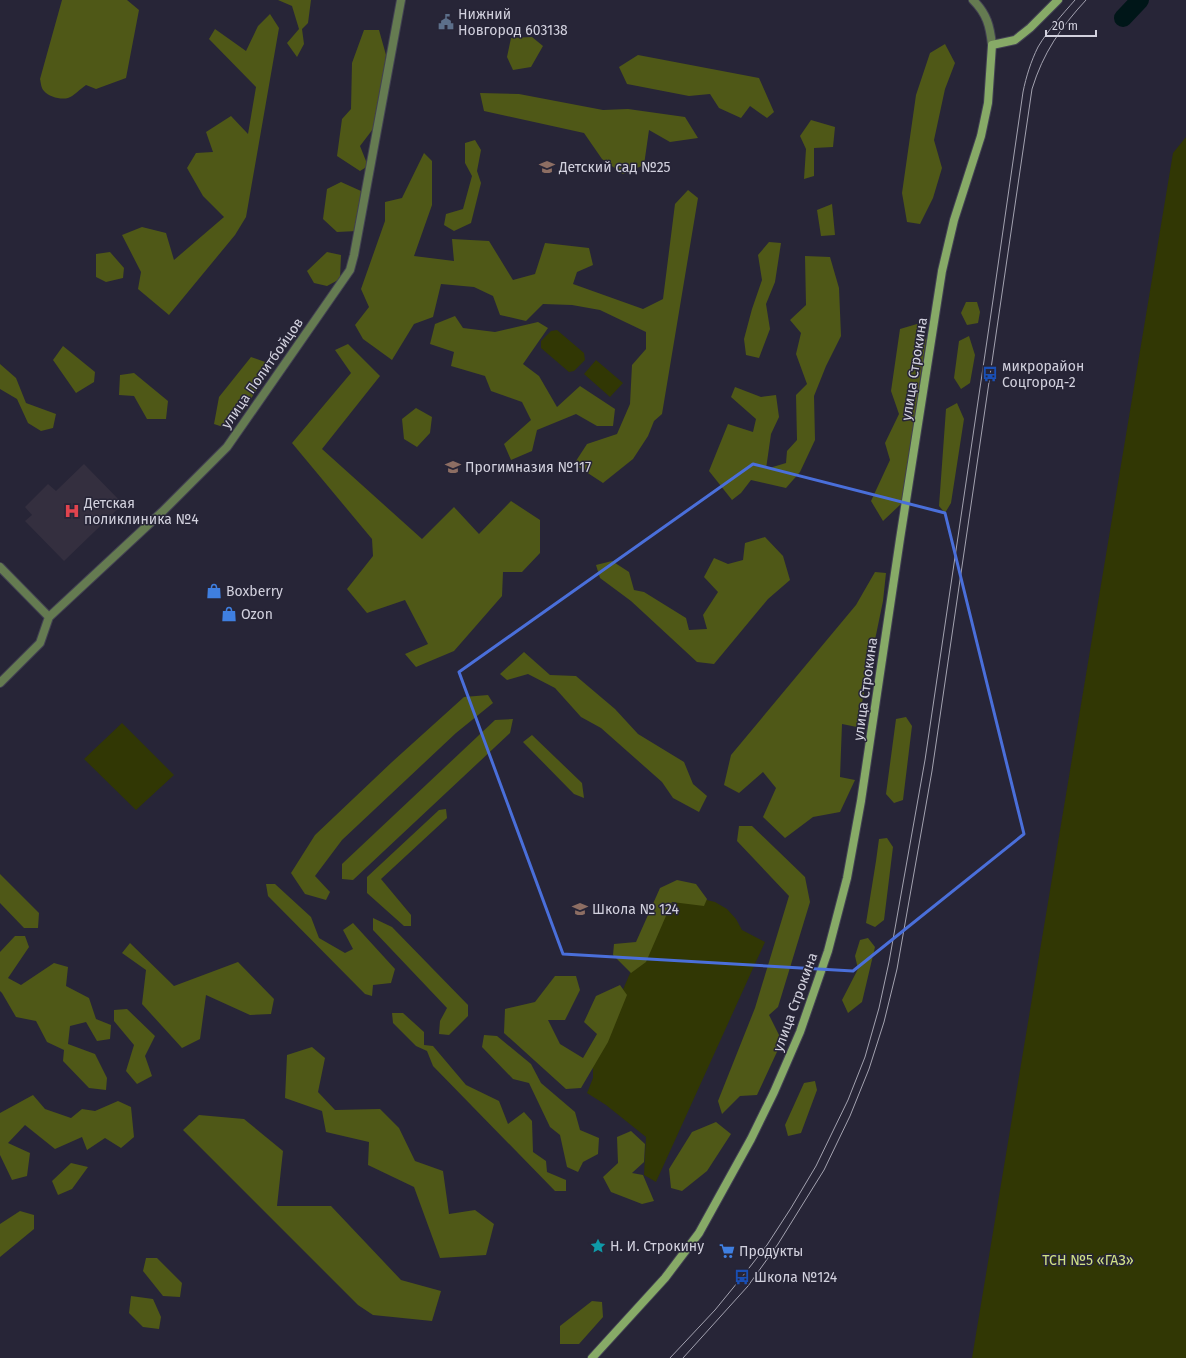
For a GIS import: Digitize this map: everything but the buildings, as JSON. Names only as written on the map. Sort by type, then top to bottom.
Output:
[{"type":"street","name":"улица Политбойцов","points":[[0,683],[40,643],[49,617],[162,512],[227,447],[350,270],[401,0]]},
{"type":"street","points":[[974,0],[985,14],[990,29],[992,45],[1015,40],[1030,28],[1058,0]]},
{"type":"street","name":"улица Строкина","points":[[592,1358],[665,1278],[699,1233],[751,1139],[774,1092],[800,1032],[828,951],[847,878],[861,801],[901,531],[942,271],[954,220],[982,136],[988,103],[992,45]]},
{"type":"street","points":[[0,567],[49,617]]},
{"type":"highlighted area","points":[[753,464],[945,513],[1024,834],[853,971],[563,954],[459,672]]},
{"type":"shaded area","name":"Детская поликлиника №4","points":[[84,464],[123,504],[64,561],[25,521],[32,515],[25,507],[48,484],[56,491]]},
{"type":"green space","points":[[62,0],[127,0],[139,10],[126,78],[96,89],[86,85],[72,96],[65,99],[52,96],[44,91],[40,79]]},
{"type":"green space","points":[[278,0],[311,0],[308,23],[302,29],[304,44],[297,57],[287,43],[299,29],[292,6]]},
{"type":"green space","points":[[270,14],[279,28],[246,217],[235,235],[169,315],[138,289],[141,272],[122,235],[142,227],[166,233],[174,260],[224,217],[203,196],[187,168],[196,153],[213,152],[206,132],[231,116],[248,134],[256,87],[209,39],[215,29],[246,51],[258,26]]},
{"type":"green space","points":[[364,30],[379,30],[386,55],[376,125],[360,146],[368,166],[360,171],[337,156],[342,119],[351,109],[352,63]]},
{"type":"green space","points":[[532,37],[543,46],[531,67],[513,70],[507,57],[511,38]]},
{"type":"green space","points":[[945,44],[955,63],[945,89],[934,140],[942,168],[933,198],[920,224],[907,222],[902,193],[916,95],[930,53]]},
{"type":"green space","points":[[638,55],[759,78],[774,112],[767,118],[750,106],[741,118],[719,108],[710,94],[689,96],[627,84],[619,67]]},
{"type":"green space","points":[[480,93],[519,94],[603,110],[628,109],[685,117],[698,138],[670,142],[649,130],[644,165],[623,174],[602,159],[584,133],[484,111]]},
{"type":"green space","points":[[811,120],[835,127],[833,147],[814,148],[814,176],[804,179],[806,149],[800,136]]},
{"type":"green space","name":"ТСН №5 «ГАЗ»","points":[[1186,137],[1186,1358],[972,1358],[1173,153]]},
{"type":"green space","points":[[475,140],[481,150],[477,171],[481,183],[471,223],[454,231],[444,225],[446,214],[463,209],[472,176],[465,163],[465,143]]},
{"type":"green space","points":[[424,153],[432,161],[432,205],[414,256],[454,261],[452,239],[489,241],[513,280],[535,274],[545,243],[589,248],[593,265],[577,272],[573,284],[643,309],[663,299],[675,204],[688,190],[698,198],[662,414],[654,421],[648,436],[633,459],[603,483],[574,464],[587,444],[617,434],[630,404],[632,365],[646,349],[646,332],[600,310],[572,305],[543,304],[526,321],[500,315],[493,296],[474,287],[441,284],[433,317],[414,324],[392,360],[363,339],[355,325],[369,307],[361,289],[385,221],[385,202],[402,198]]},
{"type":"green space","points":[[341,182],[361,191],[357,231],[337,232],[323,219],[327,189]]},
{"type":"green space","points":[[832,204],[835,235],[821,236],[817,210]]},
{"type":"green space","points":[[769,242],[781,243],[775,282],[766,304],[770,329],[759,358],[746,355],[744,339],[762,280],[758,255]]},
{"type":"green space","points":[[110,252],[124,268],[123,278],[106,282],[96,277],[96,254]]},
{"type":"green space","points":[[327,252],[341,255],[340,279],[327,286],[314,283],[307,271]]},
{"type":"green space","points":[[805,256],[830,257],[839,288],[841,336],[826,366],[814,396],[815,440],[800,472],[786,488],[751,480],[741,493],[732,500],[709,471],[728,424],[753,432],[756,419],[731,397],[735,387],[761,397],[776,395],[779,417],[771,434],[766,469],[786,463],[787,451],[797,440],[796,395],[807,384],[796,354],[801,333],[790,320],[806,305]]},
{"type":"green space","points":[[966,302],[977,302],[980,312],[978,323],[967,325],[961,313]]},
{"type":"green space","points":[[455,316],[463,328],[495,332],[538,322],[548,328],[523,364],[539,376],[557,407],[580,386],[615,409],[613,426],[597,426],[576,414],[537,430],[532,451],[511,460],[504,444],[531,420],[522,402],[491,391],[485,376],[451,366],[454,352],[430,344],[435,324]]},
{"type":"green space","points":[[917,324],[926,340],[902,503],[883,521],[871,501],[890,460],[885,443],[899,414],[891,391],[900,329]]},
{"type":"green space","points":[[557,330],[584,353],[585,360],[574,371],[569,372],[541,348],[541,341],[551,331]]},
{"type":"green space","points":[[969,336],[975,355],[970,383],[961,389],[954,378],[959,341]]},
{"type":"green space","points":[[348,344],[380,376],[322,449],[422,539],[454,507],[479,534],[511,501],[540,520],[540,553],[522,572],[503,572],[502,596],[454,651],[416,667],[405,654],[428,644],[405,600],[367,613],[347,589],[373,556],[372,539],[292,443],[351,373],[335,350]]},
{"type":"green space","points":[[63,346],[95,372],[94,382],[76,393],[53,360]]},
{"type":"green space","points":[[251,357],[268,363],[267,373],[244,410],[223,427],[214,424],[219,397]]},
{"type":"green space","points":[[596,360],[623,383],[610,397],[584,374]]},
{"type":"green space","points":[[0,364],[16,378],[26,403],[56,414],[53,428],[41,431],[28,423],[17,399],[0,389]]},
{"type":"green space","points":[[134,373],[168,401],[166,419],[147,419],[134,396],[119,395],[120,375]]},
{"type":"green space","points":[[957,403],[964,419],[951,503],[945,513],[939,506],[946,409]]},
{"type":"green space","points":[[416,408],[432,417],[430,433],[417,447],[404,439],[402,419]]},
{"type":"green space","points":[[765,537],[783,556],[790,580],[768,599],[714,664],[697,662],[631,601],[600,578],[596,565],[612,561],[629,572],[634,590],[644,592],[686,618],[689,630],[707,629],[703,615],[718,592],[704,577],[714,558],[728,564],[743,560],[745,543]]},
{"type":"green space","points":[[875,572],[886,573],[883,601],[857,727],[842,724],[840,777],[855,780],[840,812],[813,817],[785,838],[763,817],[776,788],[763,772],[739,793],[724,785],[731,755],[856,605]]},
{"type":"green space","points":[[524,652],[550,675],[576,676],[615,709],[638,734],[684,762],[693,784],[707,796],[699,812],[673,798],[662,782],[601,728],[581,717],[555,688],[528,674],[507,680],[500,674]]},
{"type":"green space","points":[[488,695],[493,703],[456,733],[342,840],[315,876],[330,892],[326,900],[305,894],[291,873],[315,835],[392,762],[464,697]]},
{"type":"green space","points":[[906,717],[912,726],[903,800],[894,803],[886,794],[896,719]]},
{"type":"green space","points":[[513,719],[510,733],[353,880],[342,879],[342,864],[495,720]]},
{"type":"green space","points":[[122,723],[174,775],[136,810],[84,759]]},
{"type":"green space","points":[[532,735],[582,783],[584,798],[574,794],[523,742]]},
{"type":"green space","points":[[446,809],[447,818],[381,879],[411,915],[411,926],[404,926],[367,893],[367,877],[439,810]]},
{"type":"green space","points":[[739,826],[752,826],[805,877],[810,902],[778,1007],[769,1015],[782,1041],[757,1095],[740,1096],[722,1114],[718,1101],[755,1008],[789,896],[737,841]]},
{"type":"green space","points":[[887,838],[893,847],[884,920],[875,927],[866,923],[879,839]]},
{"type":"green space","points":[[0,874],[39,913],[38,928],[24,928],[0,903]]},
{"type":"green space","points":[[677,880],[696,884],[707,899],[704,906],[672,902],[646,962],[631,973],[613,955],[614,944],[636,942],[660,888]]},
{"type":"green space","points":[[266,884],[275,884],[311,917],[319,938],[345,953],[353,949],[343,930],[353,923],[395,969],[391,983],[373,985],[372,996],[365,994],[268,896]]},
{"type":"green space","points":[[703,899],[715,902],[727,909],[736,919],[742,930],[765,942],[656,1182],[644,1175],[646,1137],[606,1105],[587,1093],[593,1078],[593,1063],[596,1052],[650,927],[666,907],[677,901]]},
{"type":"green space","points":[[373,918],[392,927],[468,1005],[468,1016],[449,1035],[439,1034],[440,1021],[447,1008],[373,930]]},
{"type":"green space","points":[[15,936],[25,936],[29,947],[8,978],[21,985],[54,963],[68,967],[66,986],[89,998],[96,1019],[111,1025],[110,1039],[97,1041],[86,1022],[70,1026],[68,1044],[95,1054],[107,1078],[106,1090],[89,1088],[63,1061],[64,1050],[47,1042],[36,1021],[16,1017],[0,991],[0,952]]},
{"type":"green space","points":[[868,938],[875,947],[862,1002],[848,1013],[842,1000],[858,969],[855,956],[860,940]]},
{"type":"green space","points":[[130,943],[174,986],[238,962],[274,999],[271,1014],[250,1015],[206,995],[200,1039],[182,1048],[142,1004],[146,970],[122,953]]},
{"type":"green space","points":[[555,976],[576,976],[580,990],[565,1020],[548,1020],[560,1044],[583,1058],[597,1034],[584,1022],[596,996],[620,985],[627,995],[608,1042],[581,1088],[566,1089],[504,1033],[505,1009],[535,1002]]},
{"type":"green space","points":[[127,1009],[155,1036],[145,1056],[152,1076],[137,1084],[126,1071],[134,1045],[114,1021],[114,1010]]},
{"type":"green space","points":[[392,1013],[403,1013],[424,1032],[424,1045],[433,1046],[466,1085],[499,1101],[508,1124],[524,1112],[532,1121],[533,1152],[546,1161],[547,1172],[566,1180],[566,1191],[555,1191],[433,1066],[427,1051],[416,1046],[393,1023]]},
{"type":"green space","points":[[484,1035],[497,1036],[531,1064],[541,1083],[575,1112],[580,1130],[599,1138],[598,1154],[583,1162],[578,1172],[567,1167],[560,1135],[550,1127],[529,1083],[513,1079],[482,1047]]},
{"type":"green space","points":[[312,1047],[325,1058],[318,1092],[335,1110],[380,1109],[399,1128],[415,1161],[443,1171],[449,1214],[475,1210],[494,1224],[486,1255],[440,1258],[414,1187],[368,1165],[369,1142],[326,1132],[322,1111],[285,1098],[287,1055]]},
{"type":"green space","points":[[815,1081],[817,1090],[801,1133],[788,1136],[785,1125],[804,1083]]},
{"type":"green space","points":[[33,1095],[45,1109],[71,1118],[82,1109],[95,1111],[118,1101],[131,1107],[134,1137],[121,1148],[105,1138],[87,1150],[82,1137],[55,1149],[25,1125],[8,1143],[30,1153],[27,1176],[12,1180],[0,1155],[0,1113]]},
{"type":"green space","points":[[199,1115],[244,1119],[283,1151],[277,1206],[331,1206],[401,1280],[441,1291],[432,1321],[373,1315],[358,1305],[183,1130]]},
{"type":"green space","points":[[716,1122],[731,1134],[707,1171],[682,1191],[671,1188],[669,1169],[692,1132]]},
{"type":"green space","points":[[631,1131],[645,1144],[644,1162],[632,1173],[643,1175],[654,1201],[642,1204],[611,1192],[603,1177],[618,1163],[617,1137]]},
{"type":"green space","points":[[71,1163],[88,1167],[72,1189],[58,1195],[52,1181]]},
{"type":"green space","points":[[20,1211],[34,1215],[34,1229],[0,1257],[0,1224]]},
{"type":"green space","points":[[146,1258],[157,1258],[182,1283],[180,1297],[163,1296],[143,1271]]},
{"type":"green space","points":[[131,1296],[153,1299],[161,1317],[159,1329],[143,1327],[129,1313]]},
{"type":"green space","points":[[592,1301],[602,1302],[603,1317],[579,1344],[560,1344],[560,1326]]},
{"type":"waterway","points":[[1123,18],[1140,0]]},
{"type":"tram line","points":[[670,1358],[715,1310],[742,1277],[767,1245],[791,1208],[816,1166],[848,1100],[865,1057],[879,1008],[889,962],[925,760],[1023,92],[1029,69],[1038,47],[1075,0]]},
{"type":"tram line","points":[[683,1358],[748,1286],[778,1244],[824,1170],[850,1116],[869,1069],[884,1022],[897,969],[932,771],[1032,89],[1047,52],[1069,20],[1086,0]]},
{"type":"place","name":"Нижний Новгород 603138","points":[[446,22]]},
{"type":"place","name":"Детский сад №25","points":[[547,167]]},
{"type":"place","name":"микрорайон Соцгород-2","points":[[990,374]]},
{"type":"place","name":"Прогимназия №117","points":[[453,467]]},
{"type":"place","name":"Детская поликлиника №4","points":[[72,511]]},
{"type":"place","name":"Boxberry","points":[[214,591]]},
{"type":"place","name":"Ozon","points":[[229,614]]},
{"type":"place","name":"Школа № 124","points":[[580,909]]},
{"type":"place","name":"Н. И. Строкину","points":[[598,1246]]},
{"type":"place","name":"Продукты","points":[[727,1251]]},
{"type":"place","name":"Школа №124","points":[[742,1277]]}]
